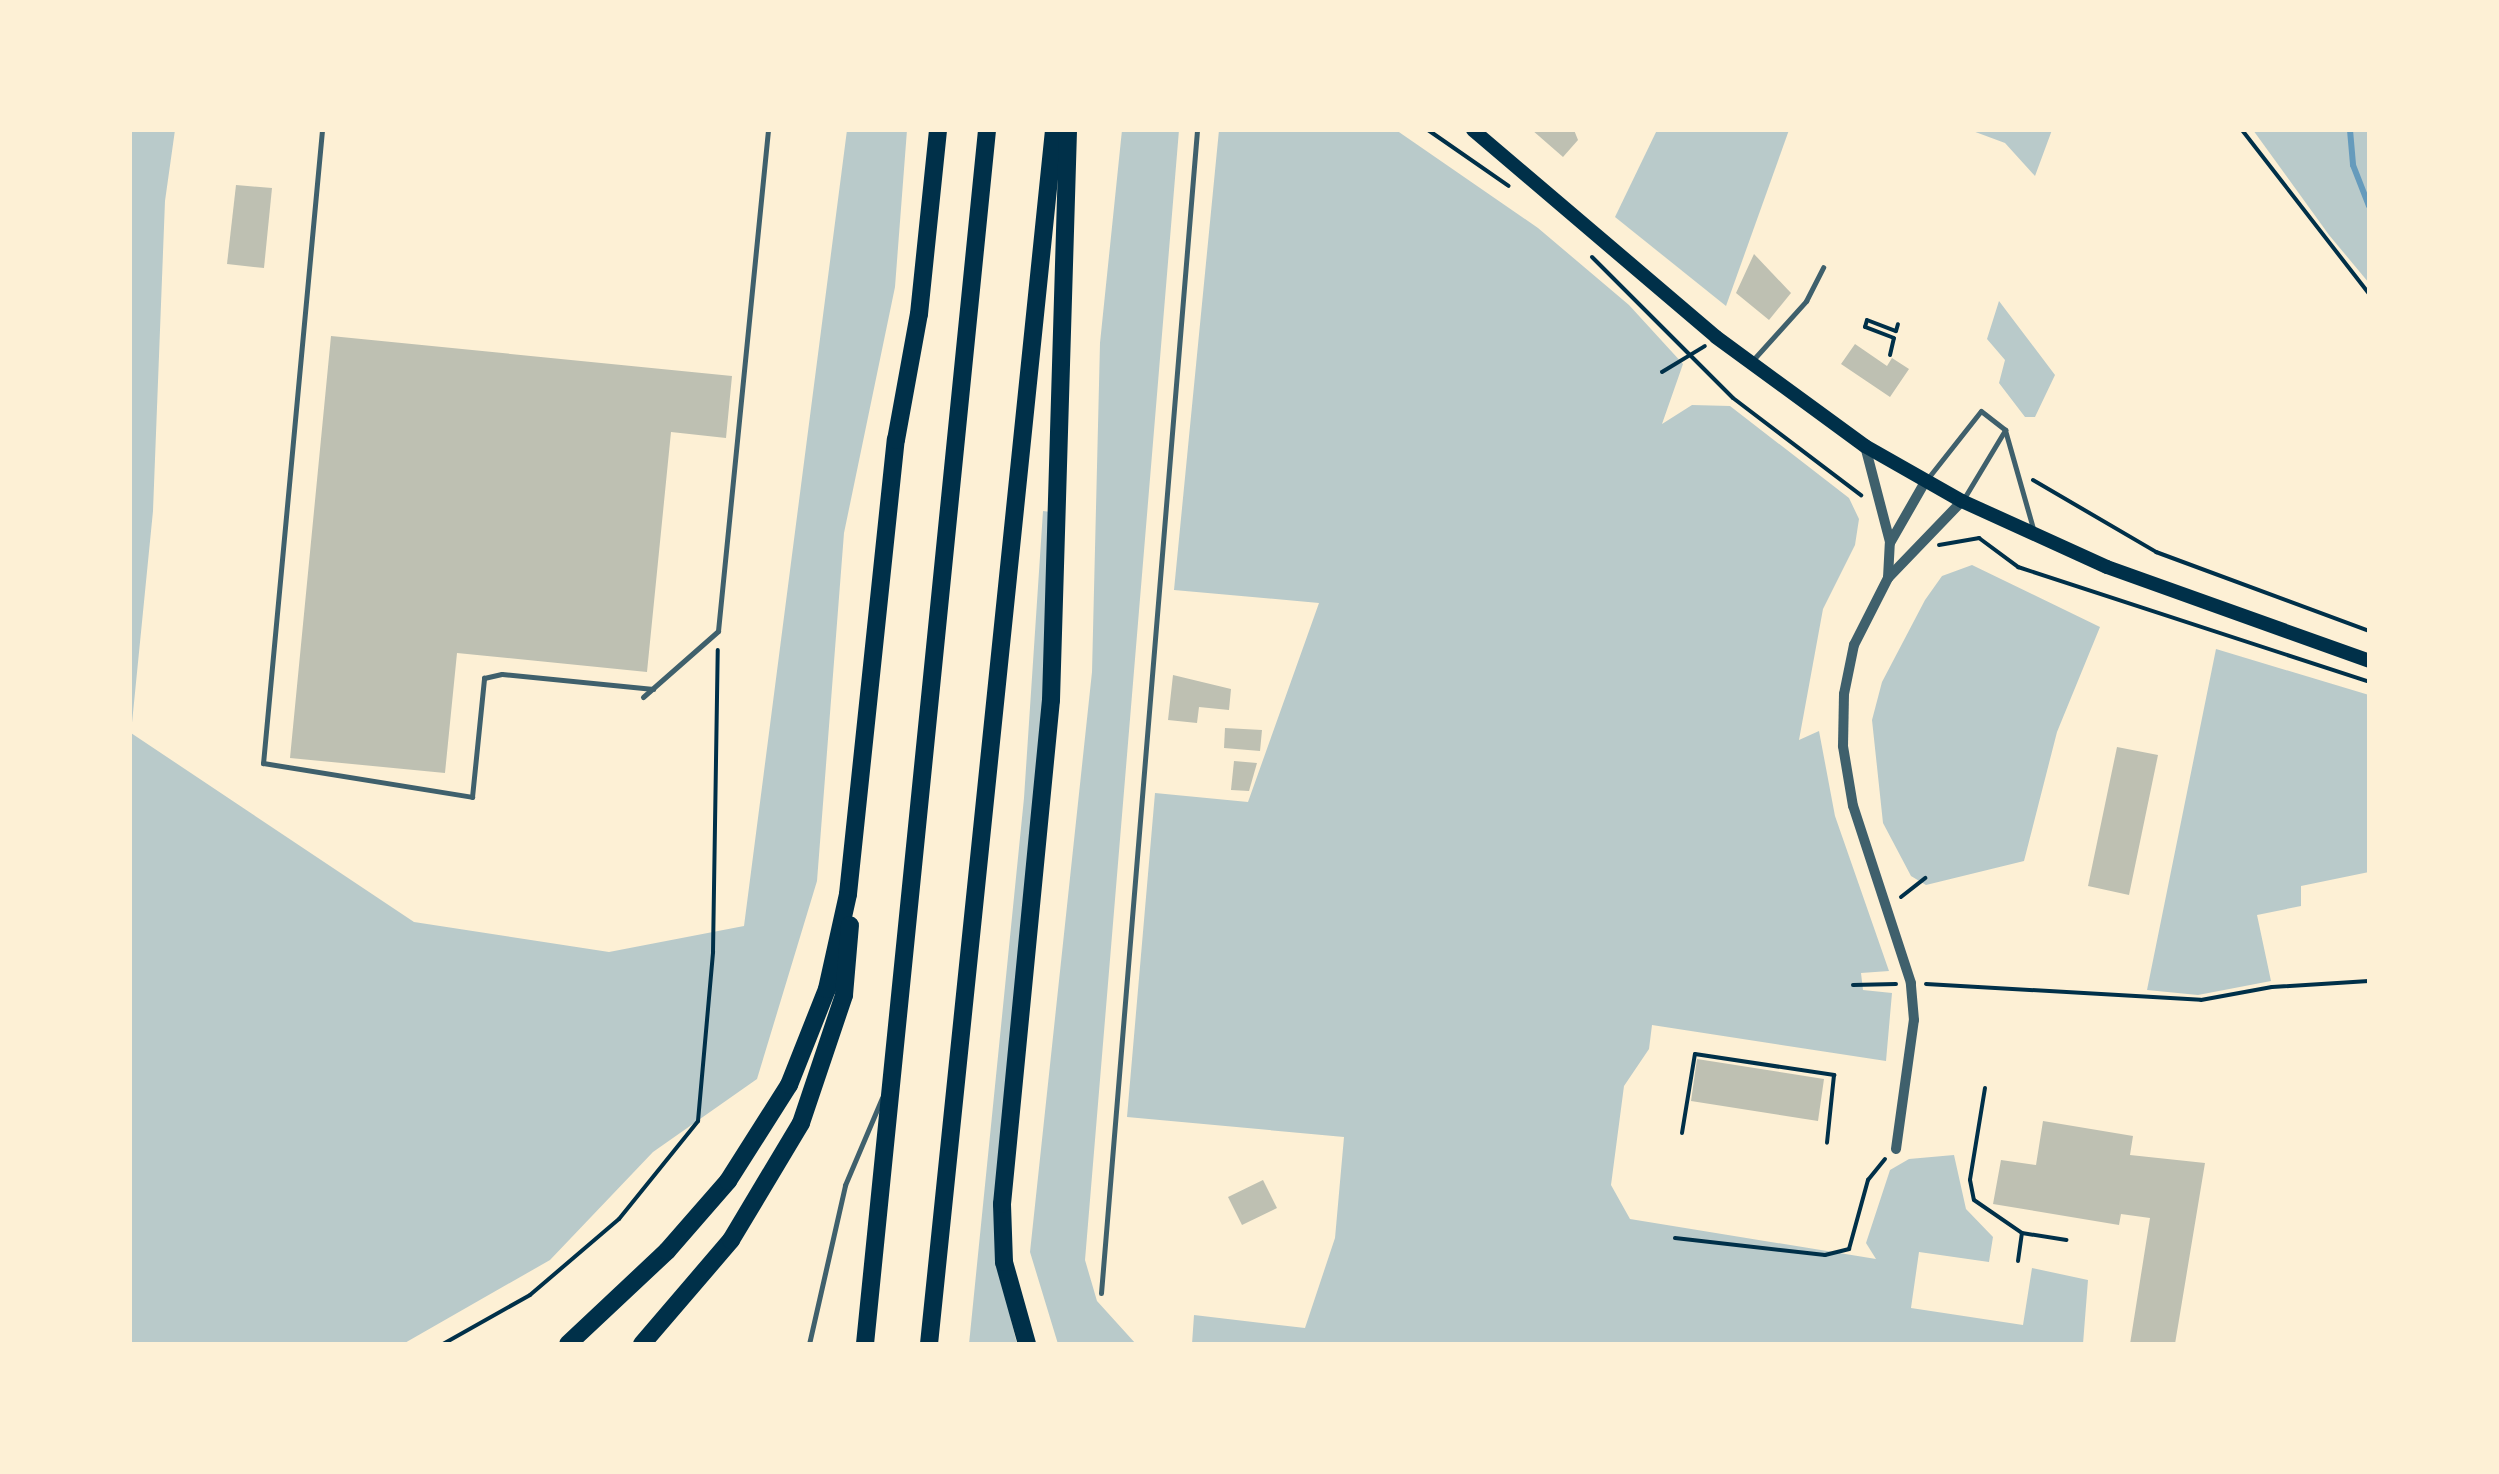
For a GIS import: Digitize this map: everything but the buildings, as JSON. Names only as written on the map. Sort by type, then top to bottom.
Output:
[{"type":"highway","points":[[642,1344],[731,1240],[801,1123],[849,973],[848,894],[896,440],[921,300],[938,130]]},
{"type":"highway","points":[[866,1344],[986,130]]},
{"type":"highway","points":[[930,1344],[1054,130]]},
{"type":"highway","points":[[1027,1344],[1004,1262],[1002,1204],[1052,700],[1068,130]]},
{"type":"highway","points":[[568,1344],[690,1226],[761,1132],[818,1018],[848,894]]},
{"type":"main road","points":[[1473,130],[1716,337],[1864,446],[1925,482],[2036,536],[2369,661]]},
{"type":"street","points":[[1864,446],[1890,542],[1888,578]]},
{"type":"street","points":[[1890,542],[1925,482]]},
{"type":"street","points":[[1896,1150],[1914,1020],[1911,983],[1890,905],[1853,806],[1843,746],[1854,645],[1888,578],[1962,501]]},
{"type":"lane","points":[[322,130],[263,762],[472,797],[478,690],[484,678],[653,689]]},
{"type":"lane","points":[[644,697],[718,631],[768,130]]},
{"type":"lane","points":[[1102,1292],[1197,130]]},
{"type":"lane","points":[[1750,364],[1806,301],[1823,267]]},
{"type":"lane","points":[[1925,482],[1981,411],[2005,430],[2036,536]]},
{"type":"lane","points":[[1962,501],[2005,430]]},
{"type":"lane","points":[[808,1344],[845,1185],[895,1067]]},
{"type":"lane","points":[[702,1344],[755,1344]]},
{"type":"path","points":[[2242,130],[2369,294]]},
{"type":"path","points":[[1890,356],[1894,338],[1865,327],[1867,320],[1896,331],[1898,324]]},
{"type":"path","points":[[1662,372],[1716,337]]},
{"type":"path","points":[[2014,464],[2067,504],[2145,547],[2369,631]]},
{"type":"path","points":[[443,1344],[530,1295],[619,1220],[698,1121],[713,952],[718,631]]},
{"type":"path","points":[[1890,905],[1925,878]]},
{"type":"path","points":[[1853,984],[1911,983],[2201,1000],[2369,980]]},
{"type":"path","points":[[1682,1133],[1696,1054],[1834,1075],[1827,1143]]},
{"type":"path","points":[[1985,1088],[1970,1189],[1982,1210],[2022,1233],[2066,1240]]},
{"type":"path","points":[[1675,1238],[1825,1255],[1849,1249],[1868,1180],[1896,1150]]},
{"type":"path","points":[[2018,1261],[2022,1233]]},
{"type":"shaded area","points":[[130,130],[175,130],[165,201],[153,511],[131,733],[414,922],[609,952],[744,926],[847,130],[907,130],[895,287],[844,533],[817,881],[757,1079],[653,1152],[550,1260],[403,1344],[130,1344]]},
{"type":"shaded area","points":[[1122,130],[1179,130],[1085,1260],[1097,1301],[1136,1344],[1058,1344],[1030,1252],[1092,672],[1100,343]]},
{"type":"shaded area","points":[[1219,130],[1396,130],[1538,228],[1629,305],[1683,364],[1662,424],[1692,405],[1730,406],[1849,498],[1859,519],[1855,545],[1823,609],[1799,740],[1819,731],[1835,816],[1889,971],[1861,973],[1863,990],[1892,993],[1886,1061],[1652,1025],[1649,1049],[1624,1086],[1611,1185],[1630,1219],[1876,1259],[1866,1243],[1890,1170],[1909,1159],[1954,1155],[1966,1209],[1993,1237],[1989,1262],[1919,1252],[1911,1308],[2023,1325],[2032,1268],[2088,1280],[2083,1344],[1192,1344],[1194,1315],[1305,1328],[1335,1238],[1344,1137],[1127,1117],[1155,793],[1248,802],[1319,603],[1174,590]]},
{"type":"shaded area","points":[[1657,130],[1789,130],[1726,306],[1615,217]]},
{"type":"shaded area","points":[[1970,130],[2052,130],[2035,176],[2005,143]]},
{"type":"shaded area","points":[[2253,130],[2369,130],[2369,283],[2329,235]]},
{"type":"shaded area","points":[[1999,301],[2055,375],[2035,417],[2025,417],[1999,383],[2005,360],[1987,339]]},
{"type":"shaded area","points":[[1043,511],[1051,512],[1042,722],[997,1263],[1017,1344],[969,1344],[1024,798]]},
{"type":"shaded area","points":[[1972,565],[2100,627],[2057,732],[2024,861],[1926,885],[1911,876],[1883,823],[1872,720],[1882,682],[1925,600],[1942,576]]},
{"type":"shaded area","points":[[2216,649],[2369,695],[2369,872],[2301,886],[2301,906],[2257,915],[2271,981],[2198,995],[2147,990]]},
{"type":"waterway","points":[[2350,130],[2353,165],[2369,206]]}]
